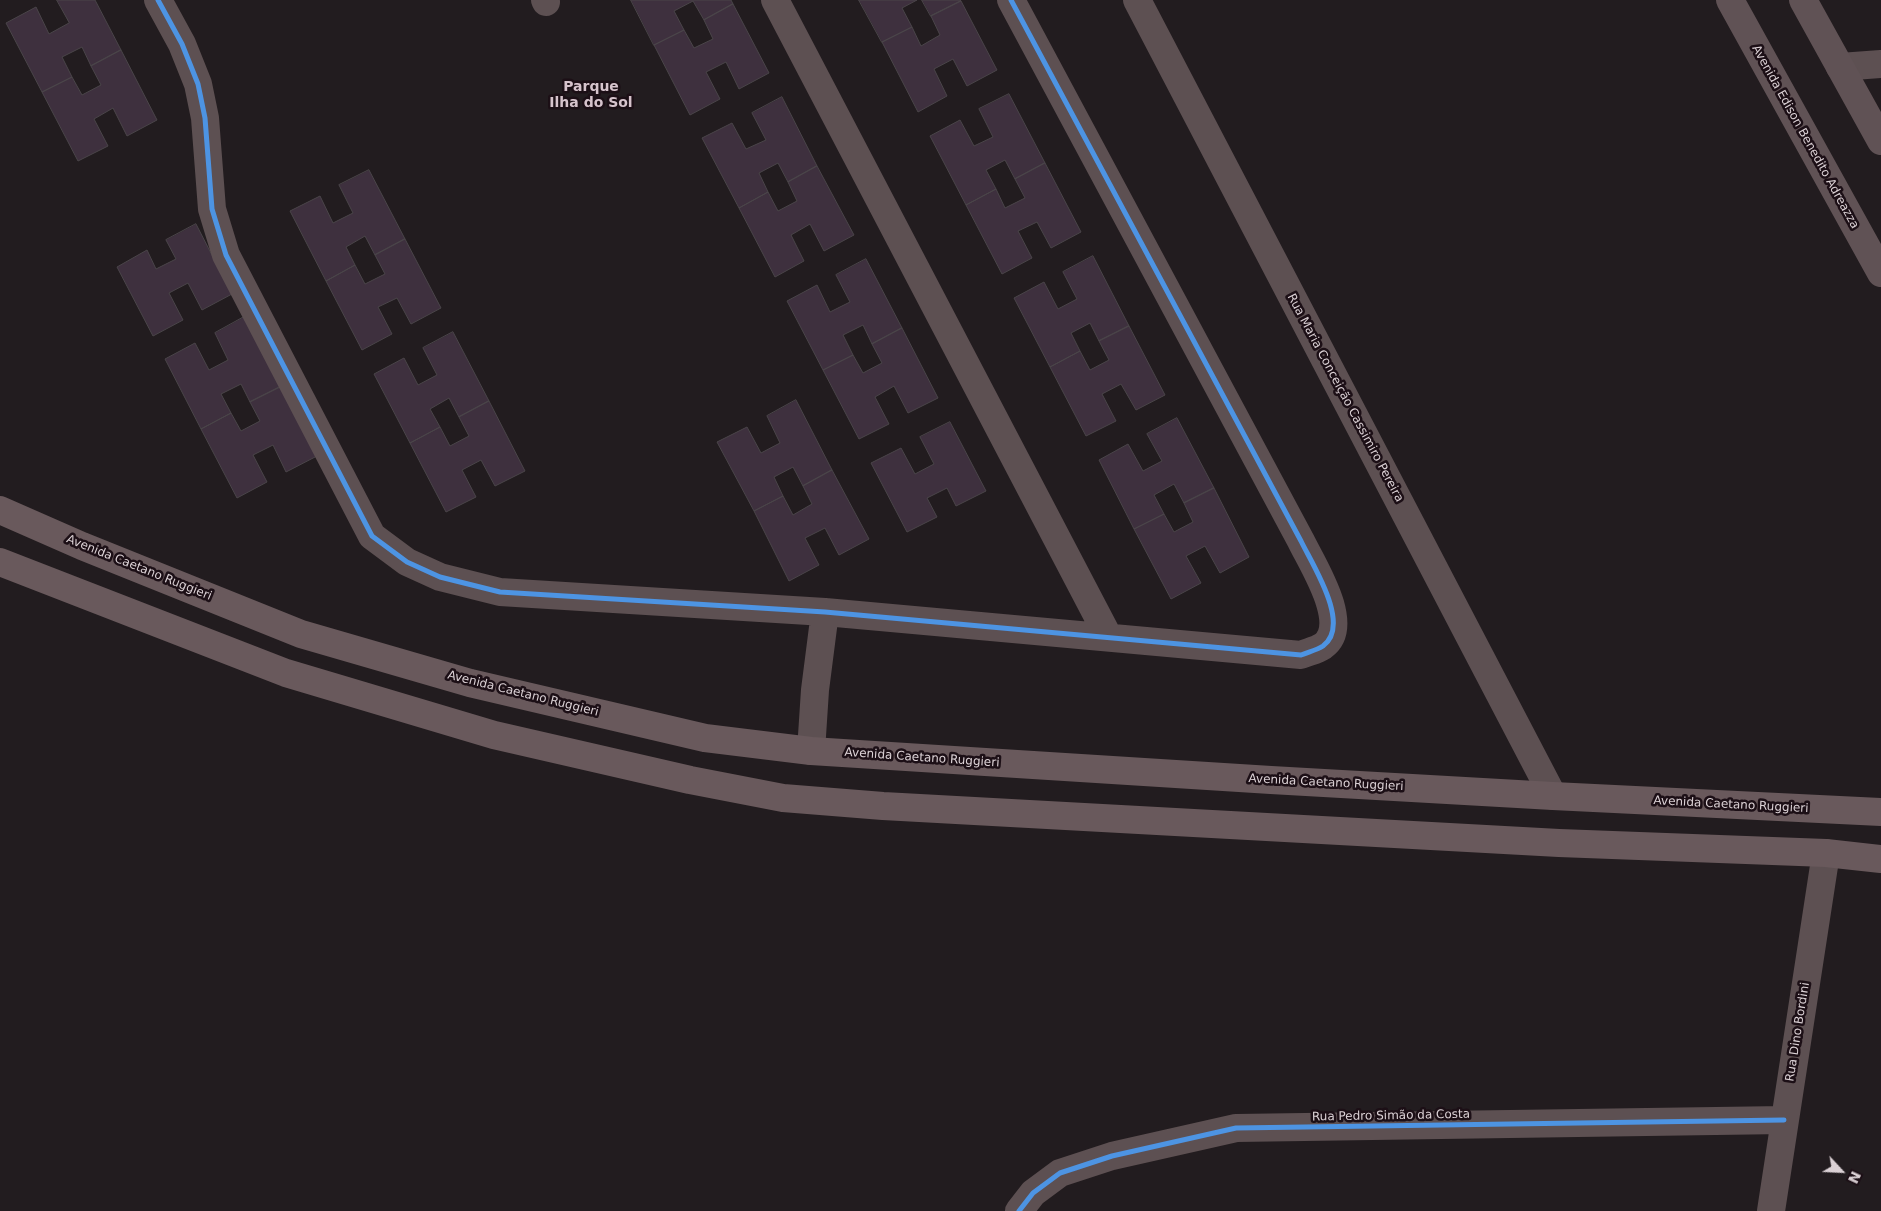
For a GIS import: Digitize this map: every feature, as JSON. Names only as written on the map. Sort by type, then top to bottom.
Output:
[{"type":"main road","name":"Avenida Caetano Ruggieri","points":[[0,510],[82,546],[301,634],[470,683],[705,738],[811,750],[1554,796],[1881,812]]},
{"type":"main road","points":[[0,562],[296,676],[494,735],[690,780],[783,798],[883,806],[1559,843],[1826,853],[1881,858]]},
{"type":"street","points":[[158,0],[182,44],[198,84],[205,118],[212,209],[226,255],[372,536],[407,562],[440,577],[500,592],[825,612],[1108,636],[1301,655],[1322,646],[1331,637],[1334,626],[1332,605],[1301,541],[1011,0]]},
{"type":"street","points":[[775,0],[1108,636]]},
{"type":"street","name":"Rua Maria Conceição Cassimiro Pereira","points":[[1137,0],[1554,796]]},
{"type":"street","name":"Avenida Edison Benedito Adreazza","points":[[1730,0],[1881,273]]},
{"type":"street","points":[[1803,0],[1881,141]]},
{"type":"street","points":[[1840,67],[1881,64]]},
{"type":"street","points":[[811,750],[815,690],[825,612]]},
{"type":"street","name":"Rua Dino Bordini","points":[[1771,1211],[1826,853]]},
{"type":"street","name":"Rua Pedro Simão da Costa","points":[[1019,1211],[1033,1193],[1060,1173],[1112,1156],[1236,1128],[1784,1120]]},
{"type":"building","points":[[57,0],[95,0],[121,50],[91,66],[82,47],[62,57],[72,77],[42,92],[6,23],[36,7],[49,34],[69,23]]},
{"type":"building","points":[[631,0],[731,0],[733,4],[704,20],[693,1],[674,11],[684,30],[654,45]]},
{"type":"building","points":[[859,0],[917,0],[902,8],[912,27],[882,42]]},
{"type":"building","points":[[922,0],[960,0],[961,1],[931,16]]},
{"type":"building","points":[[961,1],[997,70],[967,86],[953,59],[934,69],[947,96],[918,112],[882,42],[912,27],[921,46],[940,35],[931,16]]},
{"type":"building","points":[[733,4],[769,73],[739,89],[726,62],[706,72],[720,99],[690,115],[654,45],[684,30],[694,48],[713,39],[704,20]]},
{"type":"building","points":[[121,50],[157,120],[127,136],[113,108],[94,119],[108,146],[78,161],[42,92],[72,77],[82,95],[101,85],[91,66]]},
{"type":"building","points":[[1009,94],[1045,163],[1015,179],[1005,160],[986,170],[996,189],[966,205],[930,136],[960,120],[974,146],[993,137],[979,109]]},
{"type":"building","points":[[782,97],[817,166],[788,182],[778,163],[759,173],[768,192],[739,208],[702,138],[732,123],[746,149],[766,140],[752,113]]},
{"type":"building","points":[[1045,163],[1081,232],[1051,248],[1037,222],[1018,231],[1032,258],[1002,274],[966,205],[996,189],[1005,208],[1025,198],[1015,179]]},
{"type":"building","points":[[817,166],[854,235],[824,251],[810,224],[791,235],[804,261],[775,277],[739,208],[768,192],[778,211],[797,201],[788,182]]},
{"type":"building","points":[[369,170],[405,239],[375,255],[365,236],[346,247],[355,265],[326,281],[290,211],[320,196],[333,223],[353,213],[339,185]]},
{"type":"building","points":[[196,224],[232,294],[202,310],[188,283],[169,293],[183,320],[153,336],[117,267],[147,250],[156,269],[176,259],[166,240]]},
{"type":"building","points":[[405,239],[441,308],[411,324],[397,298],[378,307],[392,334],[362,350],[326,281],[355,265],[365,284],[385,274],[375,255]]},
{"type":"building","points":[[1093,256],[1129,326],[1099,341],[1090,323],[1071,333],[1080,351],[1050,367],[1014,298],[1044,282],[1058,309],[1077,299],[1063,272]]},
{"type":"building","points":[[866,259],[902,328],[872,344],[863,325],[843,335],[853,355],[823,370],[787,301],[817,285],[830,312],[850,302],[836,275]]},
{"type":"building","points":[[244,317],[280,387],[250,402],[241,384],[221,394],[231,413],[201,429],[165,359],[195,343],[209,370],[228,360],[215,333]]},
{"type":"building","points":[[1129,326],[1165,395],[1136,410],[1121,384],[1102,394],[1116,421],[1086,436],[1050,367],[1080,351],[1090,370],[1109,360],[1099,341]]},
{"type":"building","points":[[902,328],[938,398],[908,413],[894,386],[875,397],[889,424],[859,439],[823,370],[853,355],[863,373],[882,363],[872,344]]},
{"type":"building","points":[[453,332],[489,401],[459,417],[449,398],[430,409],[440,427],[410,443],[374,374],[404,358],[418,385],[437,375],[423,348]]},
{"type":"building","points":[[280,387],[317,456],[286,472],[273,445],[253,455],[267,482],[237,498],[201,429],[231,413],[241,431],[260,421],[250,402]]},
{"type":"building","points":[[796,400],[832,470],[803,486],[793,467],[774,477],[783,496],[754,511],[717,442],[747,427],[761,453],[780,443],[767,416]]},
{"type":"building","points":[[489,401],[525,471],[495,486],[481,460],[462,470],[476,497],[446,512],[410,443],[440,427],[450,446],[469,436],[459,417]]},
{"type":"building","points":[[1177,418],[1214,488],[1184,503],[1174,484],[1154,495],[1164,514],[1134,529],[1099,460],[1128,444],[1143,471],[1162,461],[1147,434]]},
{"type":"building","points":[[950,422],[986,491],[956,506],[947,488],[927,498],[937,517],[907,532],[871,463],[901,448],[915,474],[934,464],[920,437]]},
{"type":"building","points":[[832,470],[869,539],[839,555],[825,528],[805,538],[819,565],[789,581],[754,511],[783,496],[793,515],[812,504],[803,486]]},
{"type":"building","points":[[1214,488],[1249,557],[1220,573],[1205,546],[1186,556],[1201,583],[1171,599],[1134,529],[1164,514],[1174,532],[1193,522],[1184,503]]},
{"type":"cycle path","points":[[158,0],[182,44],[198,84],[205,118],[212,209],[226,255],[372,536],[407,562],[440,577],[500,592],[825,612],[1301,655],[1318,649],[1331,636],[1333,624],[1332,610],[1320,579],[1011,0]]},
{"type":"cycle path","points":[[1019,1211],[1033,1193],[1060,1173],[1112,1156],[1236,1128],[1784,1120]]},
{"type":"district","name":"Parque Ilha do Sol","points":[[591,95]]}]
